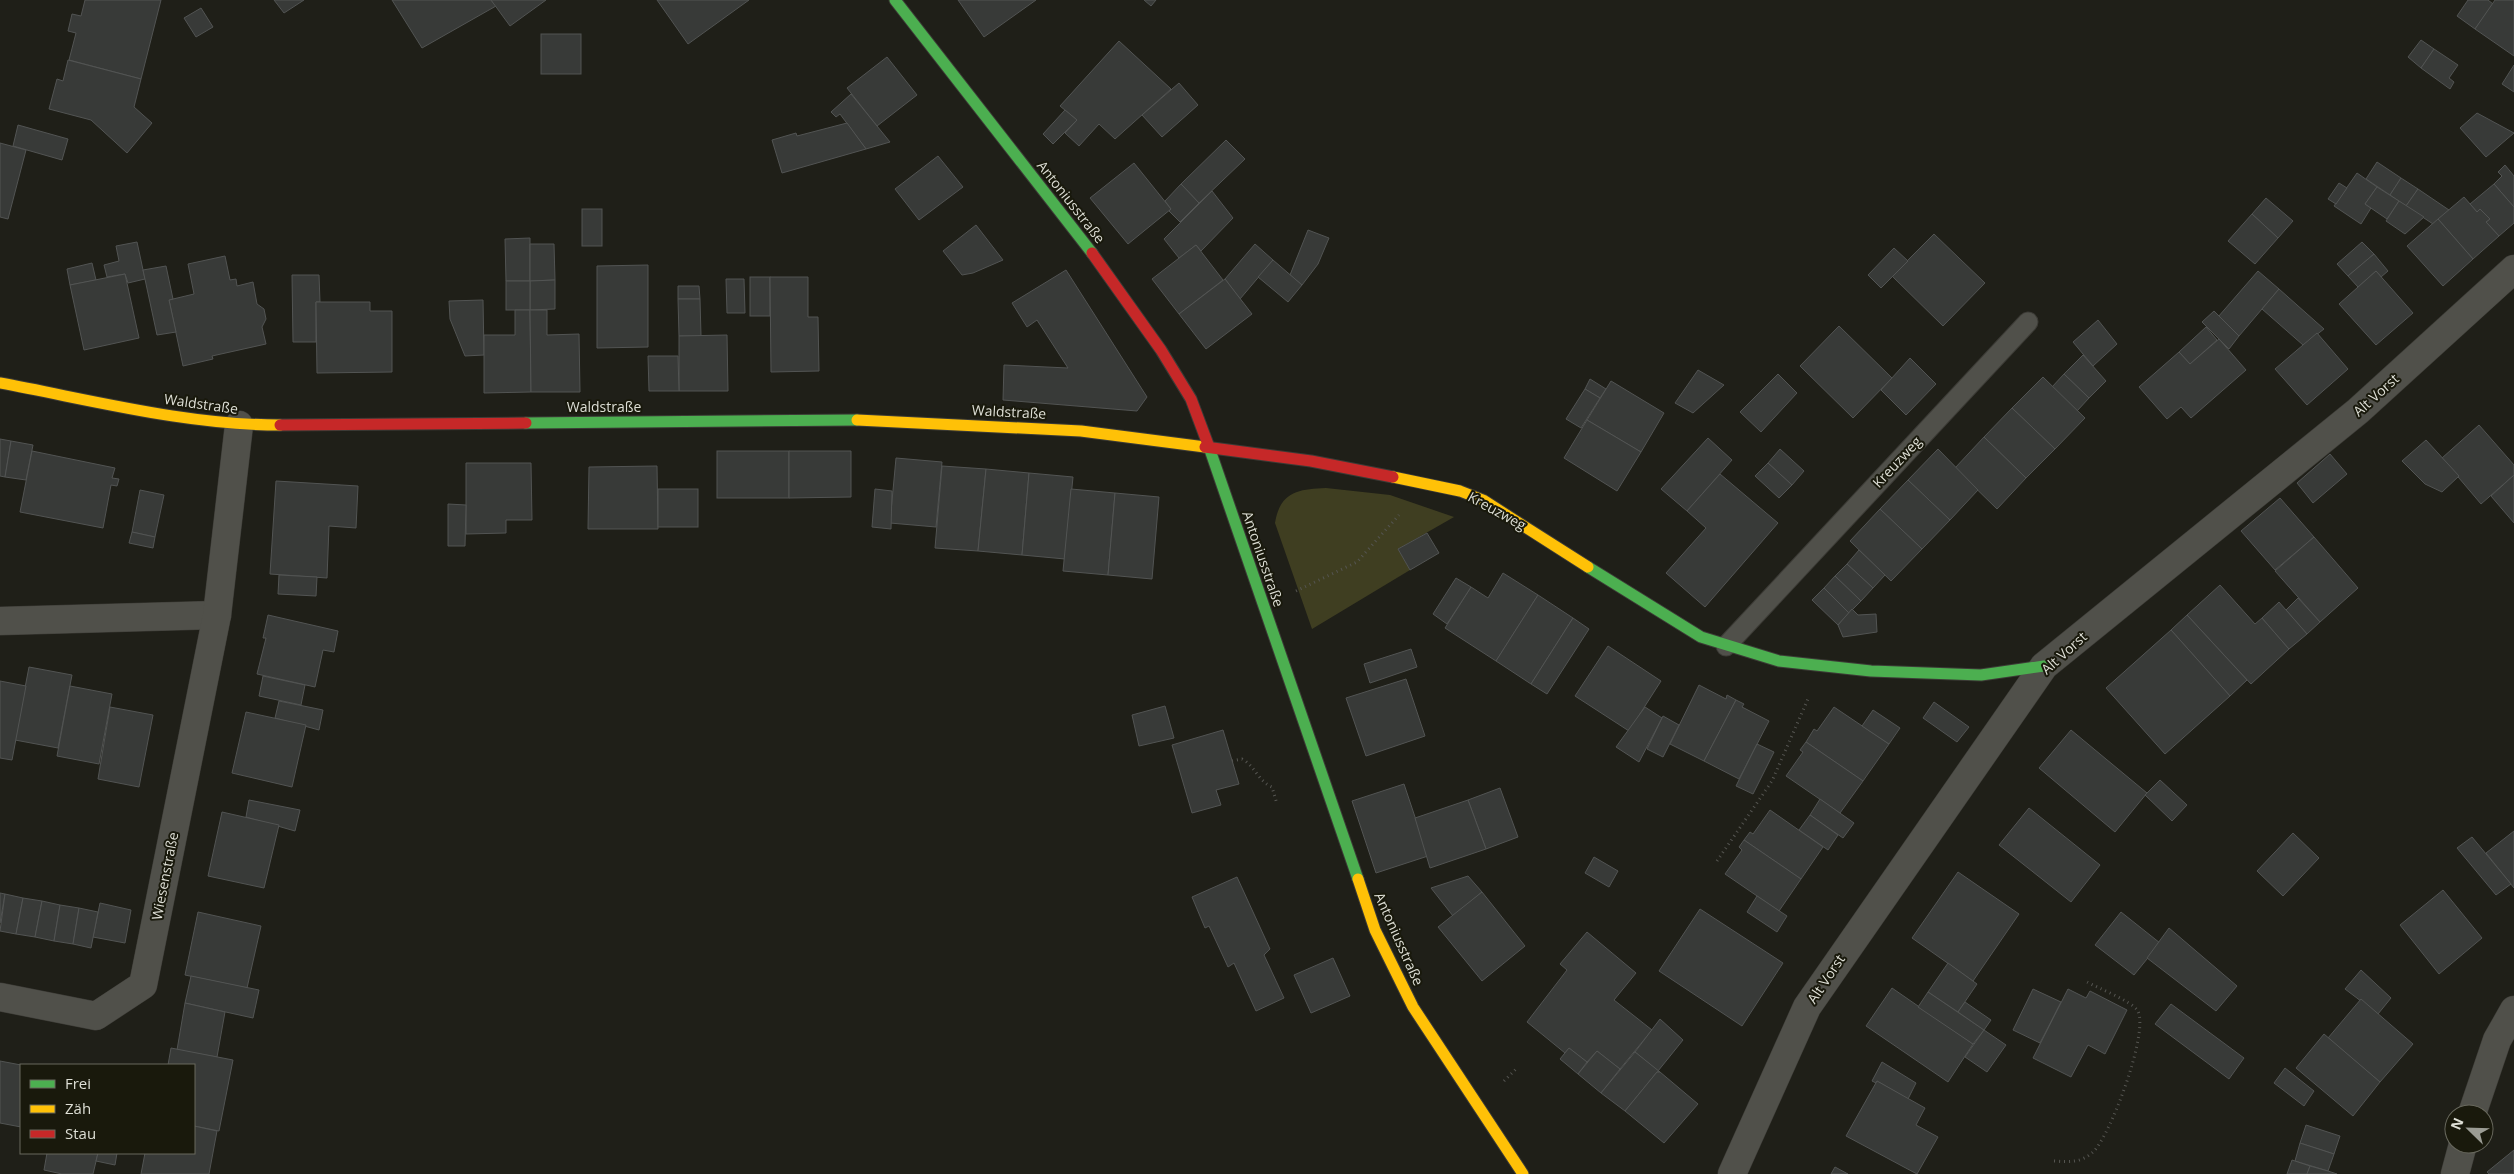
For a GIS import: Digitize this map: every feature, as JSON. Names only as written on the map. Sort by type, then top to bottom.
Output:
[{"type":"street","name":"Antoniusstraße","points":[[895,0],[1105,270],[1161,350],[1190,398],[1210,448],[1335,817],[1379,938],[1413,1008],[1523,1174]]},
{"type":"street","name":"Alt Vorst","points":[[1732,1174],[1800,1021],[1812,999],[2044,666],[2358,411],[2514,269]]},
{"type":"street","name":"Waldstraße","points":[[0,383],[154,412],[239,425],[880,420],[1081,431],[1210,448]]},
{"type":"street","name":"Wiesenstraße","points":[[0,997],[96,1016],[143,985],[217,615],[239,425]]},
{"type":"street","name":"Kreuzweg","points":[[1210,448],[1311,461],[1460,491],[1483,500],[1701,637],[1779,661],[1872,671],[1980,675],[2044,666]]},
{"type":"street","points":[[0,621],[217,615]]},
{"type":"street","points":[[2475,1104],[2497,1040],[2514,1010]]},
{"type":"street","points":[[2454,1174],[2461,1154]]},
{"type":"lane","name":"Kreuzweg","points":[[1726,646],[2028,322]]},
{"type":"path","points":[[1263,605],[1357,562],[1401,513],[1411,480]]},
{"type":"path","points":[[1717,861],[1772,782],[1823,666]]},
{"type":"path","points":[[1232,761],[1242,759],[1247,762],[1265,784],[1272,787],[1277,804]]},
{"type":"path","points":[[2054,1161],[2069,1163],[2083,1159],[2100,1144],[2120,1101],[2140,1029],[2140,1016],[2135,1007],[2087,982]]},
{"type":"shaded area","points":[[1326,488],[1390,495],[1454,517],[1398,549],[1410,570],[1312,629],[1275,523],[1281,505],[1292,494],[1299,491]]},
{"type":"building","points":[[85,0],[161,0],[141,79],[69,60],[76,33],[68,31],[72,14],[81,16]]},
{"type":"building","points":[[274,0],[304,0],[284,13]]},
{"type":"building","points":[[392,0],[491,0],[496,6],[422,48]]},
{"type":"building","points":[[491,0],[546,0],[510,26]]},
{"type":"building","points":[[657,0],[749,0],[688,44]]},
{"type":"building","points":[[958,0],[1036,0],[984,37]]},
{"type":"building","points":[[1144,0],[1156,0],[1151,6]]},
{"type":"building","points":[[2468,0],[2488,0],[2493,4],[2475,29],[2457,16]]},
{"type":"building","points":[[2495,0],[2514,0],[2514,56],[2475,29]]},
{"type":"building","points":[[201,8],[213,27],[196,37],[184,18]]},
{"type":"building","points":[[541,34],[581,34],[581,74],[541,74]]},
{"type":"building","points":[[2421,40],[2434,49],[2421,68],[2408,57]]},
{"type":"building","points":[[1119,41],[1171,89],[1115,139],[1099,124],[1079,146],[1065,133],[1077,120],[1060,106]]},
{"type":"building","points":[[2434,49],[2458,65],[2449,78],[2454,82],[2450,89],[2421,68]]},
{"type":"building","points":[[887,57],[917,95],[877,126],[847,88]]},
{"type":"building","points":[[68,60],[141,79],[134,107],[152,123],[127,153],[91,120],[49,109],[57,79],[63,81]]},
{"type":"building","points":[[2514,65],[2514,92],[2502,84]]},
{"type":"building","points":[[1179,83],[1198,105],[1162,137],[1142,115]]},
{"type":"building","points":[[851,94],[890,142],[866,149],[840,114],[836,117],[831,112]]},
{"type":"building","points":[[1065,110],[1077,120],[1053,144],[1043,134]]},
{"type":"building","points":[[2477,113],[2514,133],[2486,157],[2460,128]]},
{"type":"building","points":[[847,123],[866,149],[782,173],[772,140],[796,133],[797,136]]},
{"type":"building","points":[[18,125],[68,139],[62,160],[13,146]]},
{"type":"building","points":[[1226,140],[1245,159],[1199,203],[1181,184]]},
{"type":"building","points":[[0,143],[26,150],[8,219],[0,217]]},
{"type":"building","points":[[938,156],[963,187],[919,220],[895,189]]},
{"type":"building","points":[[2377,162],[2401,178],[2390,195],[2366,179]]},
{"type":"building","points":[[1134,163],[1171,209],[1128,244],[1090,198]]},
{"type":"building","points":[[2505,165],[2514,176],[2514,207],[2494,184],[2502,176],[2498,172]]},
{"type":"building","points":[[2357,173],[2377,187],[2365,204],[2371,208],[2361,224],[2334,206]]},
{"type":"building","points":[[2401,178],[2418,189],[2406,206],[2390,195]]},
{"type":"building","points":[[2339,183],[2347,188],[2336,204],[2328,199]]},
{"type":"building","points":[[1181,184],[1199,203],[1180,222],[1169,211],[1171,209],[1165,201]]},
{"type":"building","points":[[2494,184],[2514,207],[2514,223],[2499,236],[2486,222],[2490,219],[2480,209],[2477,212],[2470,204]]},
{"type":"building","points":[[2377,187],[2399,201],[2387,219],[2365,204]]},
{"type":"building","points":[[2418,189],[2449,210],[2433,224],[2406,206]]},
{"type":"building","points":[[1212,191],[1233,218],[1201,251],[1196,245],[1179,258],[1164,239]]},
{"type":"building","points":[[2464,197],[2477,212],[2480,209],[2490,219],[2486,222],[2499,236],[2473,259],[2438,219]]},
{"type":"building","points":[[2266,198],[2293,221],[2278,238],[2252,214]]},
{"type":"building","points":[[2399,201],[2424,217],[2405,234],[2386,221]]},
{"type":"building","points":[[582,209],[602,209],[602,246],[582,246]]},
{"type":"building","points":[[2252,214],[2278,238],[2255,264],[2228,241]]},
{"type":"building","points":[[2438,219],[2473,259],[2443,286],[2407,246]]},
{"type":"building","points":[[976,225],[1003,260],[973,273],[962,275],[943,251]]},
{"type":"building","points":[[1308,230],[1329,238],[1318,264],[1302,285],[1290,275]]},
{"type":"building","points":[[1934,234],[1985,283],[1943,326],[1892,276]]},
{"type":"building","points":[[530,238],[530,281],[506,281],[505,239]]},
{"type":"building","points":[[137,242],[145,279],[128,283],[125,274],[107,277],[104,265],[119,261],[116,246]]},
{"type":"building","points":[[2362,242],[2374,254],[2348,276],[2337,264]]},
{"type":"building","points":[[530,244],[554,244],[555,280],[530,281]]},
{"type":"building","points":[[1255,244],[1273,260],[1240,299],[1225,279]]},
{"type":"building","points":[[1196,245],[1223,280],[1179,314],[1152,279]]},
{"type":"building","points":[[1894,248],[1908,261],[1881,288],[1868,275]]},
{"type":"building","points":[[2374,254],[2388,271],[2381,277],[2376,271],[2358,287],[2348,276]]},
{"type":"building","points":[[225,256],[230,280],[236,279],[237,286],[253,282],[257,304],[264,309],[266,319],[262,327],[266,344],[212,356],[213,359],[183,366],[169,300],[194,294],[188,264]]},
{"type":"building","points":[[1273,260],[1302,285],[1288,302],[1258,277]]},
{"type":"building","points":[[92,263],[96,280],[70,285],[67,269]]},
{"type":"building","points":[[648,265],[648,347],[597,348],[597,266]]},
{"type":"building","points":[[166,266],[173,299],[169,300],[176,332],[157,335],[143,270]]},
{"type":"building","points":[[1066,270],[1147,397],[1137,411],[1003,400],[1004,365],[1068,368],[1037,320],[1027,327],[1012,303]]},
{"type":"building","points":[[2258,271],[2279,289],[2239,336],[2218,317]]},
{"type":"building","points":[[2376,271],[2413,313],[2376,345],[2339,304]]},
{"type":"building","points":[[125,274],[139,338],[84,350],[70,285]]},
{"type":"building","points":[[292,275],[319,275],[320,302],[316,302],[316,342],[293,342]]},
{"type":"building","points":[[750,277],[770,277],[770,316],[750,316]]},
{"type":"building","points":[[770,277],[808,277],[808,317],[818,317],[819,371],[771,372]]},
{"type":"building","points":[[726,279],[744,279],[745,313],[727,313]]},
{"type":"building","points":[[1225,279],[1252,314],[1206,349],[1179,314]]},
{"type":"building","points":[[555,280],[555,309],[530,310],[530,281]]},
{"type":"building","points":[[506,281],[530,281],[530,310],[506,310]]},
{"type":"building","points":[[678,286],[699,286],[700,299],[678,299]]},
{"type":"building","points":[[2279,289],[2324,329],[2303,345],[2262,309]]},
{"type":"building","points":[[678,299],[700,299],[701,336],[679,336]]},
{"type":"building","points":[[483,300],[484,355],[465,356],[450,319],[449,301]]},
{"type":"building","points":[[316,302],[370,302],[370,311],[392,311],[392,372],[317,373]]},
{"type":"building","points":[[515,310],[530,310],[531,392],[484,393],[484,335],[515,335]]},
{"type":"building","points":[[530,310],[547,310],[547,335],[579,334],[580,392],[531,392]]},
{"type":"building","points":[[2214,311],[2239,336],[2229,349],[2202,322]]},
{"type":"building","points":[[2098,320],[2117,344],[2093,366],[2073,342]]},
{"type":"building","points":[[1839,326],[1892,378],[1853,418],[1800,366]]},
{"type":"building","points":[[2206,327],[2217,340],[2190,364],[2179,352]]},
{"type":"building","points":[[2317,333],[2348,369],[2307,405],[2275,369]]},
{"type":"building","points":[[727,335],[728,391],[679,391],[679,336]]},
{"type":"building","points":[[2219,339],[2246,370],[2191,418],[2181,407],[2167,419],[2139,387],[2179,352],[2190,364]]},
{"type":"building","points":[[2083,355],[2106,381],[2089,398],[2064,374]]},
{"type":"building","points":[[648,356],[678,356],[679,391],[649,391]]},
{"type":"building","points":[[1910,358],[1936,384],[1906,415],[1881,390]]},
{"type":"building","points":[[1698,370],[1724,385],[1693,413],[1675,403]]},
{"type":"building","points":[[1778,374],[1797,393],[1761,432],[1740,412]]},
{"type":"building","points":[[2064,374],[2089,398],[2077,411],[2052,387]]},
{"type":"building","points":[[2043,377],[2085,418],[2055,449],[2012,408]]},
{"type":"building","points":[[1590,379],[1606,389],[1600,398],[1585,389]]},
{"type":"building","points":[[1611,381],[1664,413],[1641,452],[1587,420]]},
{"type":"building","points":[[1585,389],[1600,398],[1581,428],[1566,419]]},
{"type":"building","points":[[2012,408],[2055,449],[2026,478],[1984,437]]},
{"type":"building","points":[[1587,420],[1641,452],[1617,491],[1564,458]]},
{"type":"building","points":[[2479,425],[2514,465],[2514,475],[2481,504],[2442,458]]},
{"type":"building","points":[[1984,437],[2026,478],[1997,509],[1955,468]]},
{"type":"building","points":[[1708,438],[1732,460],[1687,511],[1661,489]]},
{"type":"building","points":[[0,439],[11,441],[5,477],[0,476]]},
{"type":"building","points":[[2426,440],[2459,476],[2442,492],[2425,484],[2402,461]]},
{"type":"building","points":[[11,441],[33,445],[26,480],[5,477]]},
{"type":"building","points":[[1780,449],[1804,471],[1792,485],[1768,463]]},
{"type":"building","points":[[1938,449],[1978,490],[1950,520],[1908,480]]},
{"type":"building","points":[[32,451],[115,468],[112,478],[119,479],[117,486],[111,485],[103,528],[20,512]]},
{"type":"building","points":[[717,451],[789,451],[789,498],[717,498]]},
{"type":"building","points":[[789,451],[851,451],[851,497],[789,498]]},
{"type":"building","points":[[2330,454],[2347,474],[2313,503],[2297,483]]},
{"type":"building","points":[[896,458],[942,462],[936,527],[890,523]]},
{"type":"building","points":[[466,463],[531,463],[532,520],[506,520],[506,533],[466,534]]},
{"type":"building","points":[[1768,463],[1792,485],[1779,498],[1755,476]]},
{"type":"building","points":[[657,466],[658,529],[588,529],[589,467]]},
{"type":"building","points":[[942,466],[986,469],[978,551],[935,548]]},
{"type":"building","points":[[986,469],[1029,473],[1022,555],[978,551]]},
{"type":"building","points":[[1029,473],[1073,477],[1065,559],[1022,555]]},
{"type":"building","points":[[1720,474],[1778,523],[1705,607],[1666,573],[1706,528],[1687,511]]},
{"type":"building","points":[[2514,475],[2514,523],[2491,496]]},
{"type":"building","points":[[1908,480],[1950,520],[1922,549],[1880,509]]},
{"type":"building","points":[[276,481],[358,486],[356,528],[329,526],[327,578],[270,574]]},
{"type":"building","points":[[658,489],[698,489],[698,527],[658,527]]},
{"type":"building","points":[[875,489],[892,491],[891,529],[872,527]]},
{"type":"building","points":[[1071,489],[1115,493],[1108,575],[1063,571]]},
{"type":"building","points":[[140,490],[164,495],[155,537],[132,532]]},
{"type":"building","points":[[1115,493],[1159,497],[1152,579],[1108,575]]},
{"type":"building","points":[[2280,498],[2314,537],[2275,570],[2241,531]]},
{"type":"building","points":[[448,504],[466,505],[465,546],[448,546]]},
{"type":"building","points":[[1880,509],[1922,549],[1891,581],[1850,541]]},
{"type":"building","points":[[132,532],[155,537],[153,548],[129,543]]},
{"type":"building","points":[[1427,533],[1439,553],[1410,570],[1398,549]]},
{"type":"building","points":[[2314,537],[2358,588],[2320,622],[2275,571]]},
{"type":"building","points":[[1859,550],[1885,575],[1873,588],[1847,564]]},
{"type":"building","points":[[1847,564],[1873,588],[1861,601],[1835,576]]},
{"type":"building","points":[[1503,573],[1538,595],[1496,661],[1445,628],[1471,587],[1488,598]]},
{"type":"building","points":[[279,575],[317,577],[316,596],[278,594]]},
{"type":"building","points":[[1835,576],[1861,601],[1849,613],[1824,588]]},
{"type":"building","points":[[1456,578],[1471,587],[1447,624],[1433,614]]},
{"type":"building","points":[[2220,585],[2255,624],[2262,618],[2289,649],[2251,684],[2187,615]]},
{"type":"building","points":[[1824,588],[1849,613],[1838,625],[1812,600]]},
{"type":"building","points":[[1538,595],[1573,618],[1531,684],[1496,661]]},
{"type":"building","points":[[2298,598],[2320,622],[2307,634],[2286,610]]},
{"type":"building","points":[[2279,602],[2307,634],[2289,649],[2262,618]]},
{"type":"building","points":[[1852,609],[1858,615],[1876,614],[1877,632],[1843,637],[1838,625]]},
{"type":"building","points":[[268,615],[338,631],[334,652],[323,650],[315,687],[257,674],[266,638],[263,638]]},
{"type":"building","points":[[2187,615],[2247,680],[2230,696],[2171,630]]},
{"type":"building","points":[[1573,618],[1589,629],[1547,694],[1531,684]]},
{"type":"building","points":[[2171,630],[2230,696],[2165,754],[2106,688]]},
{"type":"building","points":[[1608,646],[1661,681],[1629,731],[1575,696]]},
{"type":"building","points":[[1411,649],[1417,667],[1370,683],[1364,664]]},
{"type":"building","points":[[29,667],[72,675],[58,748],[15,740]]},
{"type":"building","points":[[263,676],[305,685],[301,705],[259,696]]},
{"type":"building","points":[[1406,679],[1425,736],[1366,756],[1346,698]]},
{"type":"building","points":[[0,681],[26,686],[12,760],[0,758]]},
{"type":"building","points":[[1699,685],[1726,699],[1727,695],[1736,700],[1704,761],[1670,744]]},
{"type":"building","points":[[70,686],[112,694],[99,764],[57,756]]},
{"type":"building","points":[[1736,700],[1744,704],[1742,707],[1769,721],[1739,779],[1704,761]]},
{"type":"building","points":[[279,701],[323,710],[319,730],[275,718]]},
{"type":"building","points":[[1934,702],[1969,727],[1957,742],[1923,718]]},
{"type":"building","points":[[1165,706],[1174,738],[1139,746],[1132,715]]},
{"type":"building","points":[[110,707],[153,715],[139,787],[98,779]]},
{"type":"building","points":[[1645,707],[1662,718],[1639,762],[1616,747]]},
{"type":"building","points":[[1834,707],[1889,744],[1863,781],[1806,742],[1814,729],[1817,731]]},
{"type":"building","points":[[1873,710],[1900,728],[1889,744],[1862,726]]},
{"type":"building","points":[[246,712],[306,725],[292,787],[232,773]]},
{"type":"building","points":[[1663,716],[1679,725],[1663,757],[1647,749]]},
{"type":"building","points":[[1223,730],[1239,784],[1216,790],[1221,805],[1192,813],[1172,745]]},
{"type":"building","points":[[2071,730],[2147,793],[2115,832],[2039,768]]},
{"type":"building","points":[[1806,742],[1863,781],[1840,813],[1786,776],[1803,752],[1800,750]]},
{"type":"building","points":[[1757,744],[1774,752],[1753,794],[1736,786]]},
{"type":"building","points":[[2160,780],[2187,805],[2172,821],[2145,795]]},
{"type":"building","points":[[1404,784],[1428,856],[1376,873],[1352,801]]},
{"type":"building","points":[[1500,788],[1518,837],[1486,849],[1468,800]]},
{"type":"building","points":[[1820,799],[1854,823],[1843,838],[1810,815]]},
{"type":"building","points":[[249,800],[300,810],[295,831],[246,817]]},
{"type":"building","points":[[1468,800],[1486,849],[1430,868],[1415,818]]},
{"type":"building","points":[[2029,808],[2100,865],[2071,902],[1999,845]]},
{"type":"building","points":[[1770,810],[1823,847],[1801,879],[1744,840],[1750,832],[1753,834]]},
{"type":"building","points":[[222,812],[279,825],[264,888],[208,876]]},
{"type":"building","points":[[1810,815],[1838,835],[1828,850],[1799,830]]},
{"type":"building","points":[[2514,831],[2514,888],[2486,853]]},
{"type":"building","points":[[2293,833],[2319,858],[2283,896],[2257,871]]},
{"type":"building","points":[[2472,837],[2511,884],[2496,895],[2457,848]]},
{"type":"building","points":[[1744,840],[1801,879],[1779,911],[1725,874],[1742,850],[1739,847]]},
{"type":"building","points":[[1594,857],[1618,871],[1609,887],[1585,873]]},
{"type":"building","points":[[1958,872],[2019,914],[1973,981],[1912,938]]},
{"type":"building","points":[[1468,876],[1482,892],[1453,916],[1431,888]]},
{"type":"building","points":[[1237,877],[1270,949],[1264,955],[1284,998],[1256,1011],[1234,963],[1228,967],[1209,926],[1205,928],[1192,897]]},
{"type":"building","points":[[2443,890],[2482,938],[2439,974],[2400,925]]},
{"type":"building","points":[[1482,892],[1525,946],[1482,981],[1438,927]]},
{"type":"building","points":[[0,893],[5,894],[0,923]]},
{"type":"building","points":[[5,894],[23,898],[16,934],[0,931]]},
{"type":"building","points":[[1757,896],[1787,916],[1777,932],[1747,912]]},
{"type":"building","points":[[23,898],[42,901],[35,937],[16,934]]},
{"type":"building","points":[[42,901],[60,905],[54,941],[35,937]]},
{"type":"building","points":[[100,903],[131,910],[125,943],[93,937]]},
{"type":"building","points":[[60,905],[79,908],[73,944],[54,941]]},
{"type":"building","points":[[79,908],[98,912],[91,948],[73,944]]},
{"type":"building","points":[[1700,909],[1783,963],[1742,1026],[1659,971]]},
{"type":"building","points":[[198,912],[261,926],[247,988],[185,975]]},
{"type":"building","points":[[2121,912],[2160,943],[2134,975],[2095,945]]},
{"type":"building","points":[[2169,928],[2237,986],[2216,1011],[2147,958]]},
{"type":"building","points":[[1587,932],[1636,973],[1614,1000],[1652,1030],[1620,1069],[1597,1051],[1587,1062],[1569,1048],[1565,1053],[1527,1022],[1567,970],[1560,964]]},
{"type":"building","points":[[1333,958],[1350,996],[1311,1013],[1294,975]]},
{"type":"building","points":[[1948,963],[1977,984],[1958,1012],[1928,992]]},
{"type":"building","points":[[2361,970],[2391,998],[2378,1014],[2345,989]]},
{"type":"building","points":[[191,976],[259,990],[253,1018],[185,1003]]},
{"type":"building","points":[[1892,988],[1973,1044],[1948,1082],[1866,1026]]},
{"type":"building","points":[[2033,989],[2061,1002],[2040,1043],[2013,1030]]},
{"type":"building","points":[[2068,989],[2086,998],[2090,991],[2127,1010],[2105,1054],[2088,1045],[2071,1077],[2033,1058]]},
{"type":"building","points":[[1928,992],[1984,1030],[1973,1044],[1918,1007]]},
{"type":"building","points":[[2361,999],[2413,1044],[2380,1082],[2328,1038]]},
{"type":"building","points":[[1965,1002],[1991,1020],[1984,1030],[1958,1012]]},
{"type":"building","points":[[185,1003],[225,1012],[217,1057],[177,1050]]},
{"type":"building","points":[[2171,1004],[2244,1058],[2229,1079],[2155,1024]]},
{"type":"building","points":[[1660,1019],[1683,1040],[1658,1071],[1635,1052]]},
{"type":"building","points":[[1984,1030],[2006,1045],[1987,1072],[1965,1057]]},
{"type":"building","points":[[2324,1034],[2380,1082],[2353,1116],[2296,1068]]},
{"type":"building","points":[[171,1048],[233,1060],[219,1131],[195,1126],[195,1064],[168,1064]]},
{"type":"building","points":[[1569,1048],[1587,1062],[1578,1074],[1560,1059]]},
{"type":"building","points":[[1597,1051],[1620,1069],[1601,1093],[1578,1074]]},
{"type":"building","points":[[1635,1052],[1660,1072],[1657,1072],[1625,1111],[1601,1093]]},
{"type":"building","points":[[0,1061],[20,1065],[20,1127],[0,1123]]},
{"type":"building","points":[[1882,1062],[1916,1083],[1908,1099],[1877,1081],[1876,1083],[1872,1081]]},
{"type":"building","points":[[2285,1068],[2314,1091],[2304,1106],[2274,1083]]},
{"type":"building","points":[[1657,1072],[1660,1072],[1698,1104],[1664,1143],[1625,1111]]},
{"type":"building","points":[[1877,1081],[1925,1108],[1916,1125],[1938,1137],[1917,1174],[1846,1136]]},
{"type":"building","points":[[2306,1125],[2340,1136],[2334,1154],[2300,1143]]},
{"type":"building","points":[[195,1126],[217,1131],[209,1174],[141,1174],[145,1154],[195,1154]]},
{"type":"building","points":[[2300,1143],[2334,1154],[2328,1171],[2295,1161]]},
{"type":"building","points":[[2514,1150],[2514,1174],[2489,1174],[2487,1172]]},
{"type":"building","points":[[47,1154],[98,1154],[93,1174],[62,1174],[44,1170]]},
{"type":"building","points":[[98,1154],[117,1154],[115,1165],[96,1161]]},
{"type":"building","points":[[2292,1160],[2310,1166],[2307,1174],[2287,1174]]},
{"type":"building","points":[[2310,1166],[2328,1171],[2337,1174],[2307,1174]]},
{"type":"building","points":[[1835,1167],[1848,1174],[1831,1174]]},
{"type":"traffic: fast","points":[[895,0],[1092,253]]},
{"type":"traffic: fast","points":[[526,423],[857,420]]},
{"type":"traffic: fast","points":[[1209,447],[1358,879]]},
{"type":"traffic: fast","points":[[1588,567],[1701,637],[1779,661],[1871,671],[1981,675],[2044,666]]},
{"type":"traffic: slow","points":[[0,383],[174,416],[245,424],[280,425]]},
{"type":"traffic: slow","points":[[857,420],[1081,431],[1205,447]]},
{"type":"traffic: slow","points":[[1393,477],[1460,491],[1483,500],[1588,567]]},
{"type":"traffic: slow","points":[[1358,879],[1375,930],[1413,1007],[1523,1174]]},
{"type":"traffic: jam","points":[[1092,253],[1161,350],[1191,399],[1209,447]]},
{"type":"traffic: jam","points":[[280,425],[526,423]]},
{"type":"traffic: jam","points":[[1205,447],[1311,461],[1393,477]]}]
